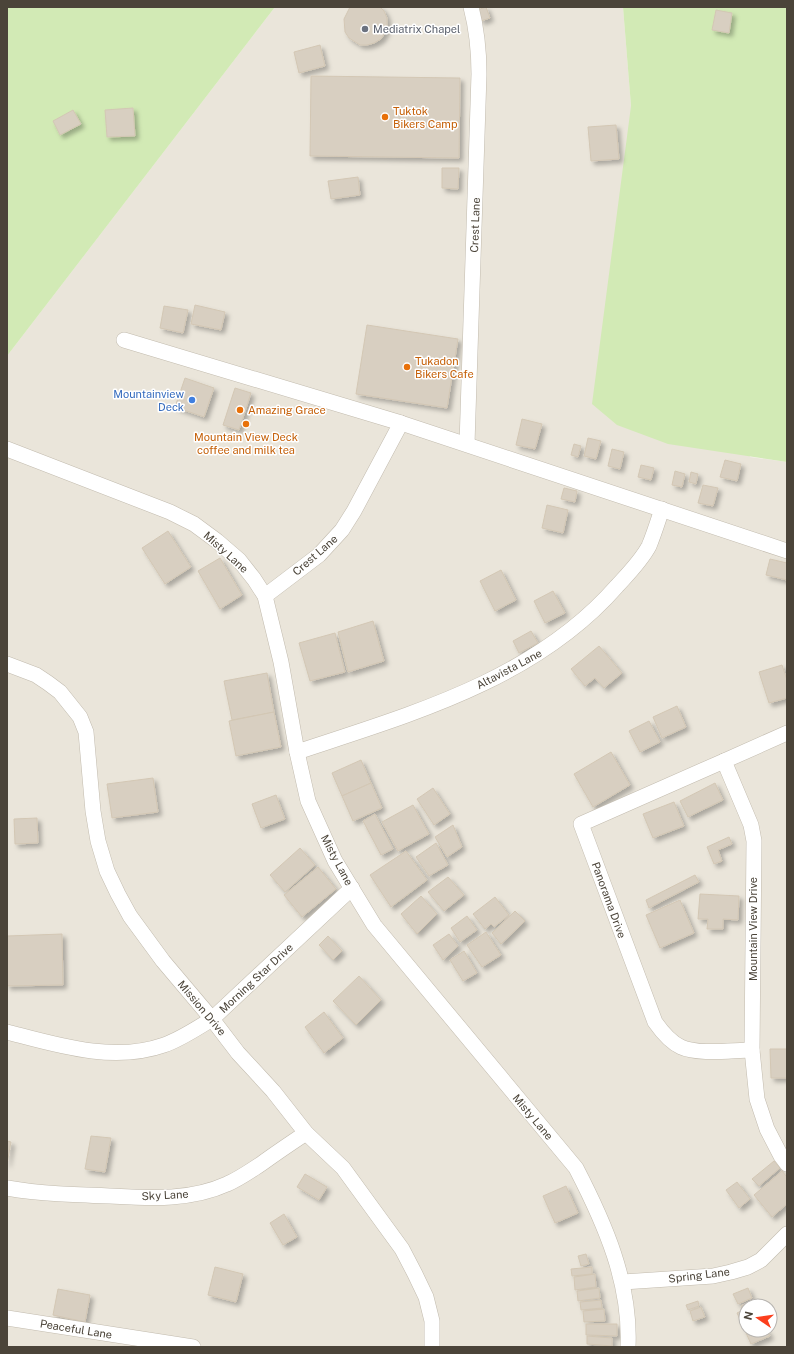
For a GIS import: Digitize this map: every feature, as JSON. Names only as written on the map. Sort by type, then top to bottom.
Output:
[{"type":"street","name":"Crest Lane","points":[[467,444],[479,74],[479,47],[475,23],[470,7]]},
{"type":"street","points":[[124,340],[467,444],[787,551]]},
{"type":"street","name":"Crest Lane","points":[[265,596],[319,555],[342,530],[354,511],[401,423]]},
{"type":"street","name":"Misty Lane","points":[[7,449],[170,512],[194,524],[239,560],[254,578],[265,596],[281,662],[297,752],[308,801],[335,860],[374,925],[576,1168],[594,1204],[609,1240],[623,1282],[629,1330],[628,1347]]},
{"type":"street","name":"Altavista Lane","points":[[297,752],[404,716],[460,694],[517,666],[554,644],[588,617],[634,568],[648,546],[662,509]]},
{"type":"street","name":"Mission Drive","points":[[7,664],[36,675],[48,683],[60,692],[80,717],[86,732],[93,811],[98,841],[107,871],[130,916],[159,956],[212,1019],[238,1053],[273,1091],[306,1133],[343,1168],[402,1249],[426,1298],[432,1321],[432,1347]]},
{"type":"street","points":[[724,761],[787,733]]},
{"type":"street","name":"Mountain View Drive","points":[[724,761],[751,825],[754,840],[752,1050],[757,1099],[767,1129],[781,1156],[787,1164]]},
{"type":"street","name":"Panorama Drive","points":[[724,761],[581,824],[655,1022],[662,1032],[682,1047],[694,1051],[752,1050]]},
{"type":"street","name":"Morning Star Drive","points":[[7,1032],[57,1046],[92,1051],[118,1053],[137,1052],[165,1045],[212,1019],[352,888]]},
{"type":"street","name":"Sky Lane","points":[[7,1188],[43,1193],[153,1198],[175,1197],[203,1192],[227,1185],[306,1133]]},
{"type":"street","name":"Spring Lane","points":[[623,1282],[713,1276],[731,1272],[748,1267],[761,1260],[787,1234]]},
{"type":"street","name":"Peaceful Lane","points":[[7,1318],[193,1347]]},
{"type":"shaded area","points":[[275,7],[623,7],[631,106],[750,457],[787,462],[787,1347],[7,1347],[7,356]]},
{"type":"green space","points":[[7,7],[275,7],[7,356]]},
{"type":"green space","points":[[623,7],[787,7],[787,462],[668,444],[617,425],[592,404],[631,106]]},
{"type":"building","name":"Mediatrix Chapel","points":[[350,7],[380,7],[384,11],[387,18],[387,26],[381,39],[367,45],[360,45],[349,38],[345,32],[344,19]]},
{"type":"building","points":[[486,7],[490,18],[481,21],[477,10]]},
{"type":"building","points":[[716,10],[732,13],[729,33],[712,30]]},
{"type":"building","points":[[320,45],[325,66],[299,73],[294,52]]},
{"type":"building","name":"Tuktok Bikers Camp","points":[[311,76],[460,78],[459,158],[310,156]]},
{"type":"building","points":[[133,108],[135,136],[107,137],[105,110]]},
{"type":"building","points":[[73,110],[81,124],[60,135],[53,121]]},
{"type":"building","points":[[616,125],[619,159],[591,161],[588,127]]},
{"type":"building","points":[[442,168],[459,168],[458,189],[442,188]]},
{"type":"building","points":[[358,177],[360,195],[331,199],[328,181]]},
{"type":"building","points":[[195,305],[225,312],[221,330],[191,324]]},
{"type":"building","points":[[164,306],[188,310],[183,333],[160,328]]},
{"type":"building","name":"Tukadon Bikers Cafe","points":[[367,325],[458,339],[447,408],[356,394]]},
{"type":"building","points":[[185,378],[214,388],[204,417],[175,407]]},
{"type":"building","points":[[235,388],[251,393],[239,430],[223,425]]},
{"type":"building","points":[[522,419],[542,424],[535,449],[516,445]]},
{"type":"building","points":[[588,438],[601,441],[596,459],[584,456]]},
{"type":"building","points":[[574,444],[581,446],[578,457],[571,455]]},
{"type":"building","points":[[612,449],[624,452],[620,469],[608,466]]},
{"type":"building","points":[[725,460],[741,464],[737,481],[720,477]]},
{"type":"building","points":[[641,465],[654,468],[651,480],[638,477]]},
{"type":"building","points":[[675,471],[685,474],[682,487],[672,485]]},
{"type":"building","points":[[691,472],[698,474],[696,484],[689,482]]},
{"type":"building","points":[[703,485],[718,488],[713,506],[698,503]]},
{"type":"building","points":[[564,488],[577,491],[575,502],[561,499]]},
{"type":"building","points":[[547,505],[568,510],[563,533],[542,528]]},
{"type":"building","points":[[168,531],[191,567],[165,584],[142,548]]},
{"type":"building","points":[[220,558],[242,595],[220,609],[198,571]]},
{"type":"building","points":[[770,559],[787,563],[787,580],[766,575]]},
{"type":"building","points":[[501,570],[516,600],[495,611],[480,581]]},
{"type":"building","points":[[553,591],[565,613],[545,623],[534,601]]},
{"type":"building","points":[[373,621],[384,661],[348,672],[338,632]]},
{"type":"building","points":[[531,631],[538,643],[519,653],[513,641]]},
{"type":"building","points":[[335,633],[345,672],[310,681],[299,643]]},
{"type":"building","points":[[599,646],[622,673],[604,688],[595,678],[585,686],[571,669]]},
{"type":"building","points":[[782,665],[787,680],[787,698],[769,703],[759,672]]},
{"type":"building","points":[[267,673],[274,712],[232,720],[224,681]]},
{"type":"building","points":[[677,706],[686,727],[662,738],[653,717]]},
{"type":"building","points":[[274,712],[281,747],[236,756],[229,721]]},
{"type":"building","points":[[649,721],[660,742],[640,752],[629,731]]},
{"type":"building","points":[[611,752],[630,785],[593,807],[574,774]]},
{"type":"building","points":[[361,760],[371,783],[342,796],[332,773]]},
{"type":"building","points":[[153,778],[158,812],[112,818],[107,784]]},
{"type":"building","points":[[371,783],[382,808],[353,821],[342,796]]},
{"type":"building","points":[[715,783],[723,800],[688,817],[680,801]]},
{"type":"building","points":[[433,788],[450,814],[434,825],[417,799]]},
{"type":"building","points":[[276,795],[285,819],[261,828],[252,804]]},
{"type":"building","points":[[674,802],[684,826],[653,838],[643,814]]},
{"type":"building","points":[[413,805],[429,834],[398,851],[382,822]]},
{"type":"building","points":[[375,814],[393,849],[381,855],[363,821]]},
{"type":"building","points":[[37,818],[38,843],[15,844],[14,819]]},
{"type":"building","points":[[453,825],[462,847],[447,857],[435,837]]},
{"type":"building","points":[[729,837],[732,844],[718,850],[722,861],[714,864],[707,847]]},
{"type":"building","points":[[436,843],[448,865],[429,876],[416,857]]},
{"type":"building","points":[[300,848],[315,865],[285,892],[270,875]]},
{"type":"building","points":[[406,851],[427,880],[391,907],[370,875]]},
{"type":"building","points":[[318,867],[336,889],[302,917],[284,895]]},
{"type":"building","points":[[695,875],[699,882],[649,908],[646,900]]},
{"type":"building","points":[[448,877],[464,895],[444,911],[428,892]]},
{"type":"building","points":[[700,894],[739,896],[738,920],[723,919],[723,929],[707,929],[708,919],[698,919]]},
{"type":"building","points":[[421,896],[437,914],[417,934],[401,914]]},
{"type":"building","points":[[495,897],[509,915],[494,927],[491,924],[485,929],[473,914]]},
{"type":"building","points":[[680,900],[694,933],[660,948],[646,915]]},
{"type":"building","points":[[515,911],[525,921],[501,944],[492,933]]},
{"type":"building","points":[[467,916],[477,930],[460,942],[451,928]]},
{"type":"building","points":[[486,932],[501,955],[482,967],[467,945]]},
{"type":"building","points":[[62,934],[63,985],[7,986],[7,936]]},
{"type":"building","points":[[449,934],[458,946],[443,960],[433,945]]},
{"type":"building","points":[[328,936],[342,951],[333,960],[319,945]]},
{"type":"building","points":[[464,951],[477,973],[463,981],[450,960]]},
{"type":"building","points":[[359,976],[381,1000],[356,1025],[333,1001]]},
{"type":"building","points":[[324,1012],[343,1038],[324,1053],[305,1027]]},
{"type":"building","points":[[770,1049],[787,1049],[787,1078],[771,1078]]},
{"type":"building","points":[[91,1136],[111,1138],[105,1172],[85,1169]]},
{"type":"building","points":[[7,1141],[11,1142],[7,1164]]},
{"type":"building","points":[[774,1161],[780,1168],[759,1186],[752,1179]]},
{"type":"building","points":[[782,1171],[787,1177],[787,1204],[772,1217],[754,1195]]},
{"type":"building","points":[[305,1174],[327,1187],[319,1200],[297,1187]]},
{"type":"building","points":[[737,1182],[750,1199],[739,1208],[726,1190]]},
{"type":"building","points":[[566,1186],[578,1213],[555,1223],[543,1196]]},
{"type":"building","points":[[284,1214],[297,1237],[283,1245],[270,1223]]},
{"type":"building","points":[[586,1254],[589,1264],[581,1266],[578,1256]]},
{"type":"building","points":[[215,1267],[243,1274],[236,1302],[208,1295]]},
{"type":"building","points":[[592,1267],[592,1274],[572,1276],[571,1269]]},
{"type":"building","points":[[595,1274],[596,1287],[575,1290],[574,1277]]},
{"type":"building","points":[[599,1288],[600,1298],[578,1301],[577,1291]]},
{"type":"building","points":[[748,1288],[752,1298],[738,1298],[738,1304],[733,1294]]},
{"type":"building","points":[[58,1289],[90,1295],[85,1322],[53,1315]]},
{"type":"building","points":[[601,1300],[602,1308],[581,1310],[580,1302]]},
{"type":"building","points":[[698,1301],[699,1306],[688,1310],[686,1305]]},
{"type":"building","points":[[701,1307],[705,1317],[693,1321],[690,1311]]},
{"type":"building","points":[[604,1309],[605,1321],[584,1322],[583,1311]]},
{"type":"building","points":[[586,1324],[617,1324],[617,1336],[586,1335]]},
{"type":"building","points":[[587,1336],[612,1338],[612,1346],[587,1344]]},
{"type":"building","points":[[748,1338],[765,1338],[751,1344]]},
{"type":"place","name":"Mediatrix Chapel","points":[[365,29]]},
{"type":"place","name":"Tuktok Bikers Camp","points":[[385,117]]},
{"type":"place","name":"Tukadon Bikers Cafe","points":[[407,367]]},
{"type":"place","name":"Mountainview Deck","points":[[192,400]]},
{"type":"place","name":"Amazing Grace","points":[[240,410]]},
{"type":"place","name":"Mountain View Deck coffee and milk tea","points":[[246,424]]}]
